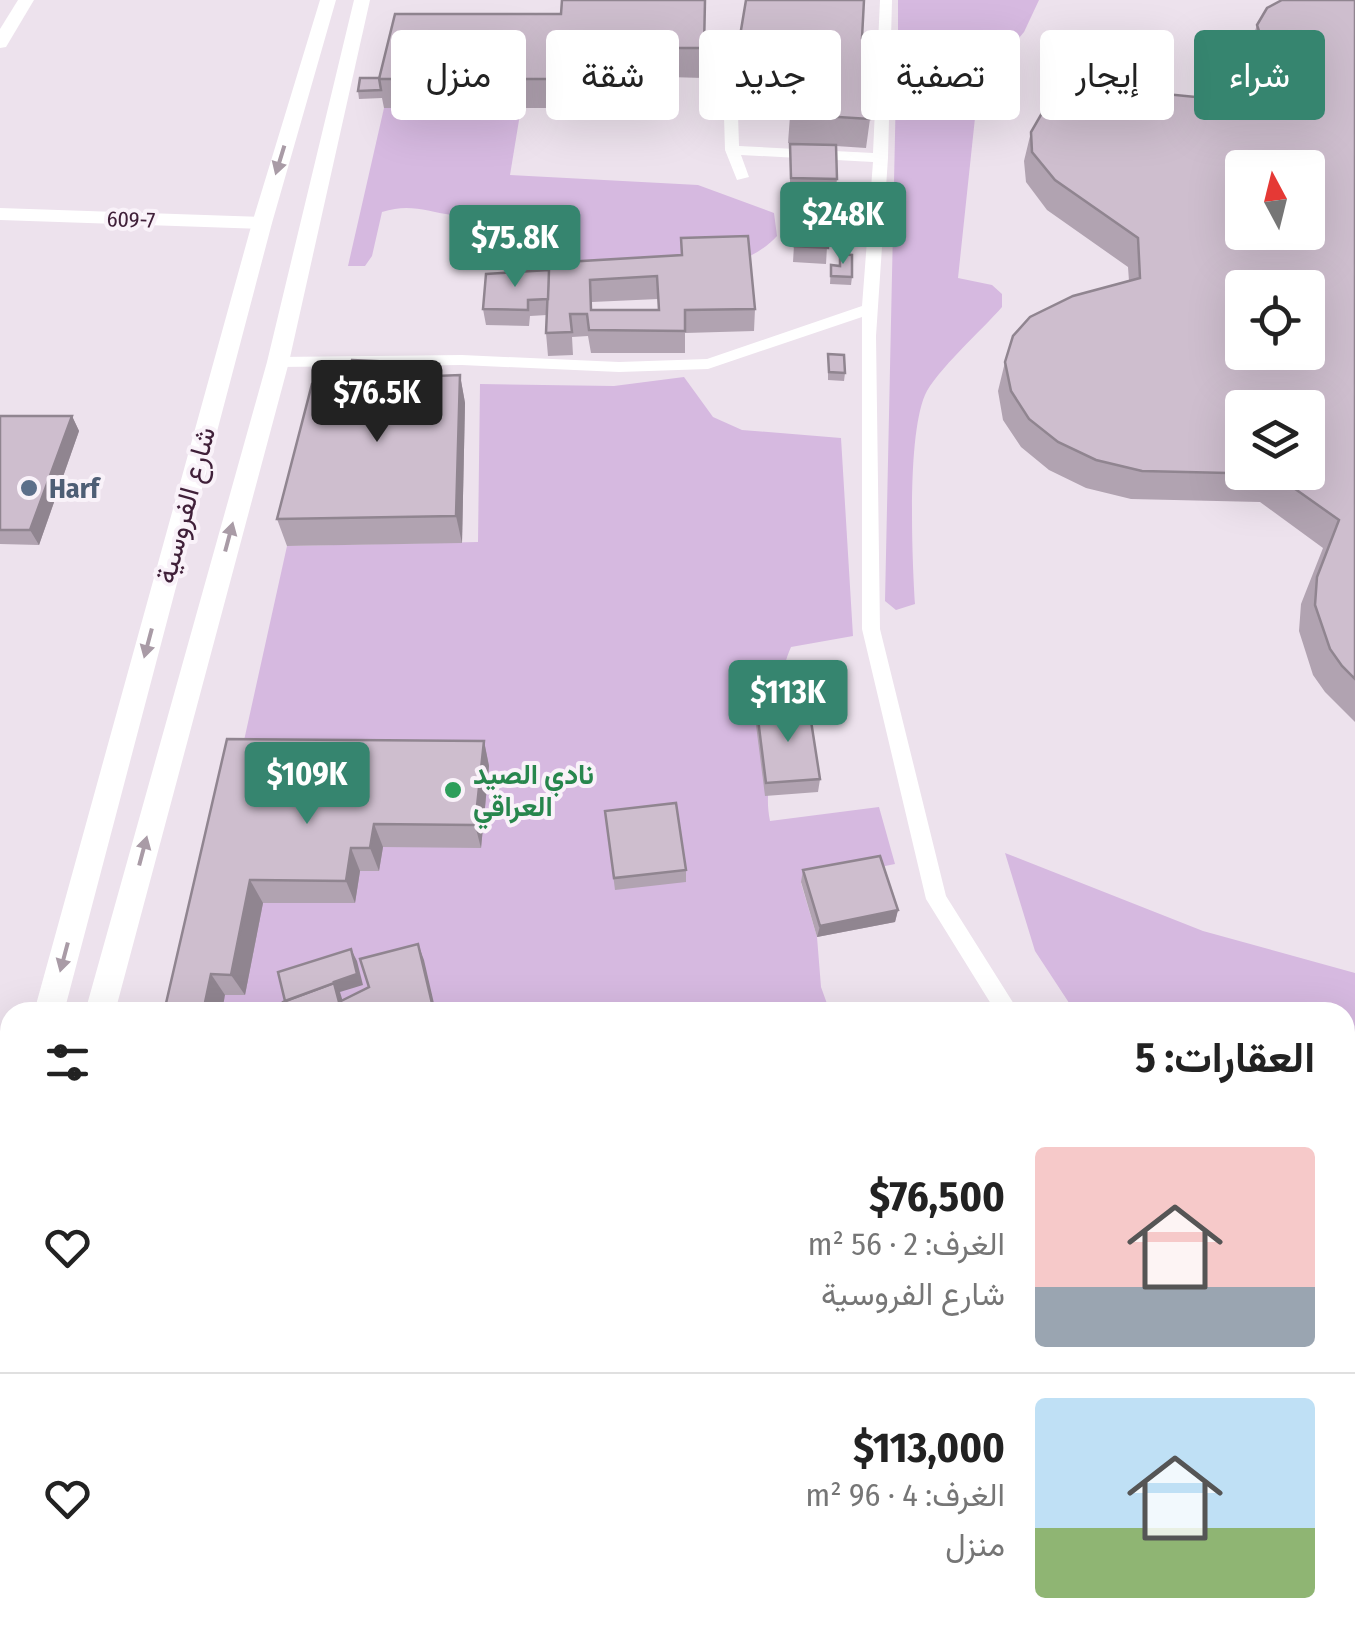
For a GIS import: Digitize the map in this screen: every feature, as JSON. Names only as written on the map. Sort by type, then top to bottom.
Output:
[{"type":"street","points":[[0,44],[26,0]]},
{"type":"street","name":"شارع الفروسية","points":[[52,1002],[262,223],[328,0]]},
{"type":"street","name":"شارع الفروسية","points":[[103,1002],[278,362],[362,0]]},
{"type":"street","name":"609-7","points":[[0,214],[262,223]]},
{"type":"lane","points":[[886,0],[871,308],[871,629],[936,899],[1002,1002]]},
{"type":"lane","points":[[731,120],[732,150],[742,177]]},
{"type":"lane","points":[[732,150],[881,158]]},
{"type":"lane","points":[[278,362],[462,360],[619,367],[708,364],[871,308]]},
{"type":"shaded area","points":[[898,0],[1039,0],[1020,37],[1020,30],[898,30]]},
{"type":"shaded area","points":[[384,108],[391,108],[391,120],[519,120],[510,175],[698,185],[774,213],[777,236],[755,254],[689,275],[651,281],[508,289],[501,216],[458,216],[401,208],[382,212],[372,256],[365,266],[348,266]]},
{"type":"shaded area","points":[[895,120],[975,120],[958,278],[992,285],[1002,294],[1002,307],[949,363],[925,395],[913,467],[915,604],[896,610],[885,601]]},
{"type":"shaded area","name":"نادي الصيد العراقي","points":[[684,377],[713,417],[742,430],[841,438],[853,636],[791,647],[784,671],[786,727],[772,773],[768,807],[770,821],[879,807],[895,864],[801,883],[817,937],[821,987],[826,1002],[186,1002],[287,546],[478,542],[480,384],[614,386]]},
{"type":"shaded area","points":[[1005,853],[1203,931],[1355,973],[1355,1002],[1068,1002],[1035,951]]},
{"type":"building","points":[[562,0],[705,0],[704,30],[699,30],[699,48],[679,48],[679,30],[546,30],[546,79],[526,79],[526,30],[391,30],[395,14],[561,14]]},
{"type":"building","points":[[746,0],[864,0],[861,118],[841,117],[841,30],[741,30]]},
{"type":"building","points":[[1282,0],[1355,0],[1355,679],[1330,649],[1315,605],[1317,577],[1339,520],[1297,490],[1325,490],[1325,390],[1225,390],[1225,473],[1142,471],[1096,460],[1058,442],[1029,419],[1011,391],[1005,362],[1013,336],[1030,317],[1073,296],[1140,278],[1138,238],[1055,180],[1032,152],[1031,132],[1040,116],[1040,120],[1174,120],[1174,95],[1194,97],[1194,120],[1325,120],[1325,30],[1259,30],[1257,25],[1267,8]]},
{"type":"building","points":[[391,30],[391,79],[379,79]]},
{"type":"building","points":[[360,78],[379,78],[381,90],[358,91]]},
{"type":"building","points":[[790,144],[836,145],[837,179],[791,178]]},
{"type":"building","points":[[797,193],[830,194],[828,248],[794,246]]},
{"type":"building","points":[[748,236],[755,309],[685,310],[685,331],[589,330],[587,314],[570,314],[572,332],[546,333],[549,263],[682,255],[681,238]],"holes":[[[657,276],[659,310],[591,310],[590,280]]]},
{"type":"building","points":[[840,254],[852,255],[852,277],[831,276],[831,265],[840,266]]},
{"type":"building","points":[[549,270],[548,299],[528,300],[528,310],[483,309],[486,274]]},
{"type":"building","points":[[828,354],[844,355],[845,373],[829,372]]},
{"type":"building","points":[[352,360],[439,364],[436,376],[460,375],[456,516],[277,519],[312,384],[333,382],[335,373],[350,372]]},
{"type":"building","name":"Harf","points":[[0,416],[72,416],[30,530],[0,530]]},
{"type":"building","points":[[809,708],[820,779],[766,783],[757,711]]},
{"type":"building","points":[[227,739],[484,741],[475,825],[374,824],[370,848],[351,848],[346,881],[250,880],[231,975],[211,974],[205,1002],[166,1002]]},
{"type":"building","points":[[676,803],[686,870],[614,878],[605,811]]},
{"type":"building","points":[[880,856],[898,910],[820,926],[803,870]]},
{"type":"building","points":[[418,944],[432,1002],[339,1002],[369,987],[360,959]]},
{"type":"building","points":[[351,949],[357,974],[334,982],[337,988],[334,983],[285,1001],[278,972]]},
{"type":"building","points":[[334,983],[339,1002],[283,1002]]},
{"type":"place","name":"Harf","points":[[29,488]]},
{"type":"place","name":"نادي الصيد العراقي","points":[[453,790]]}]
